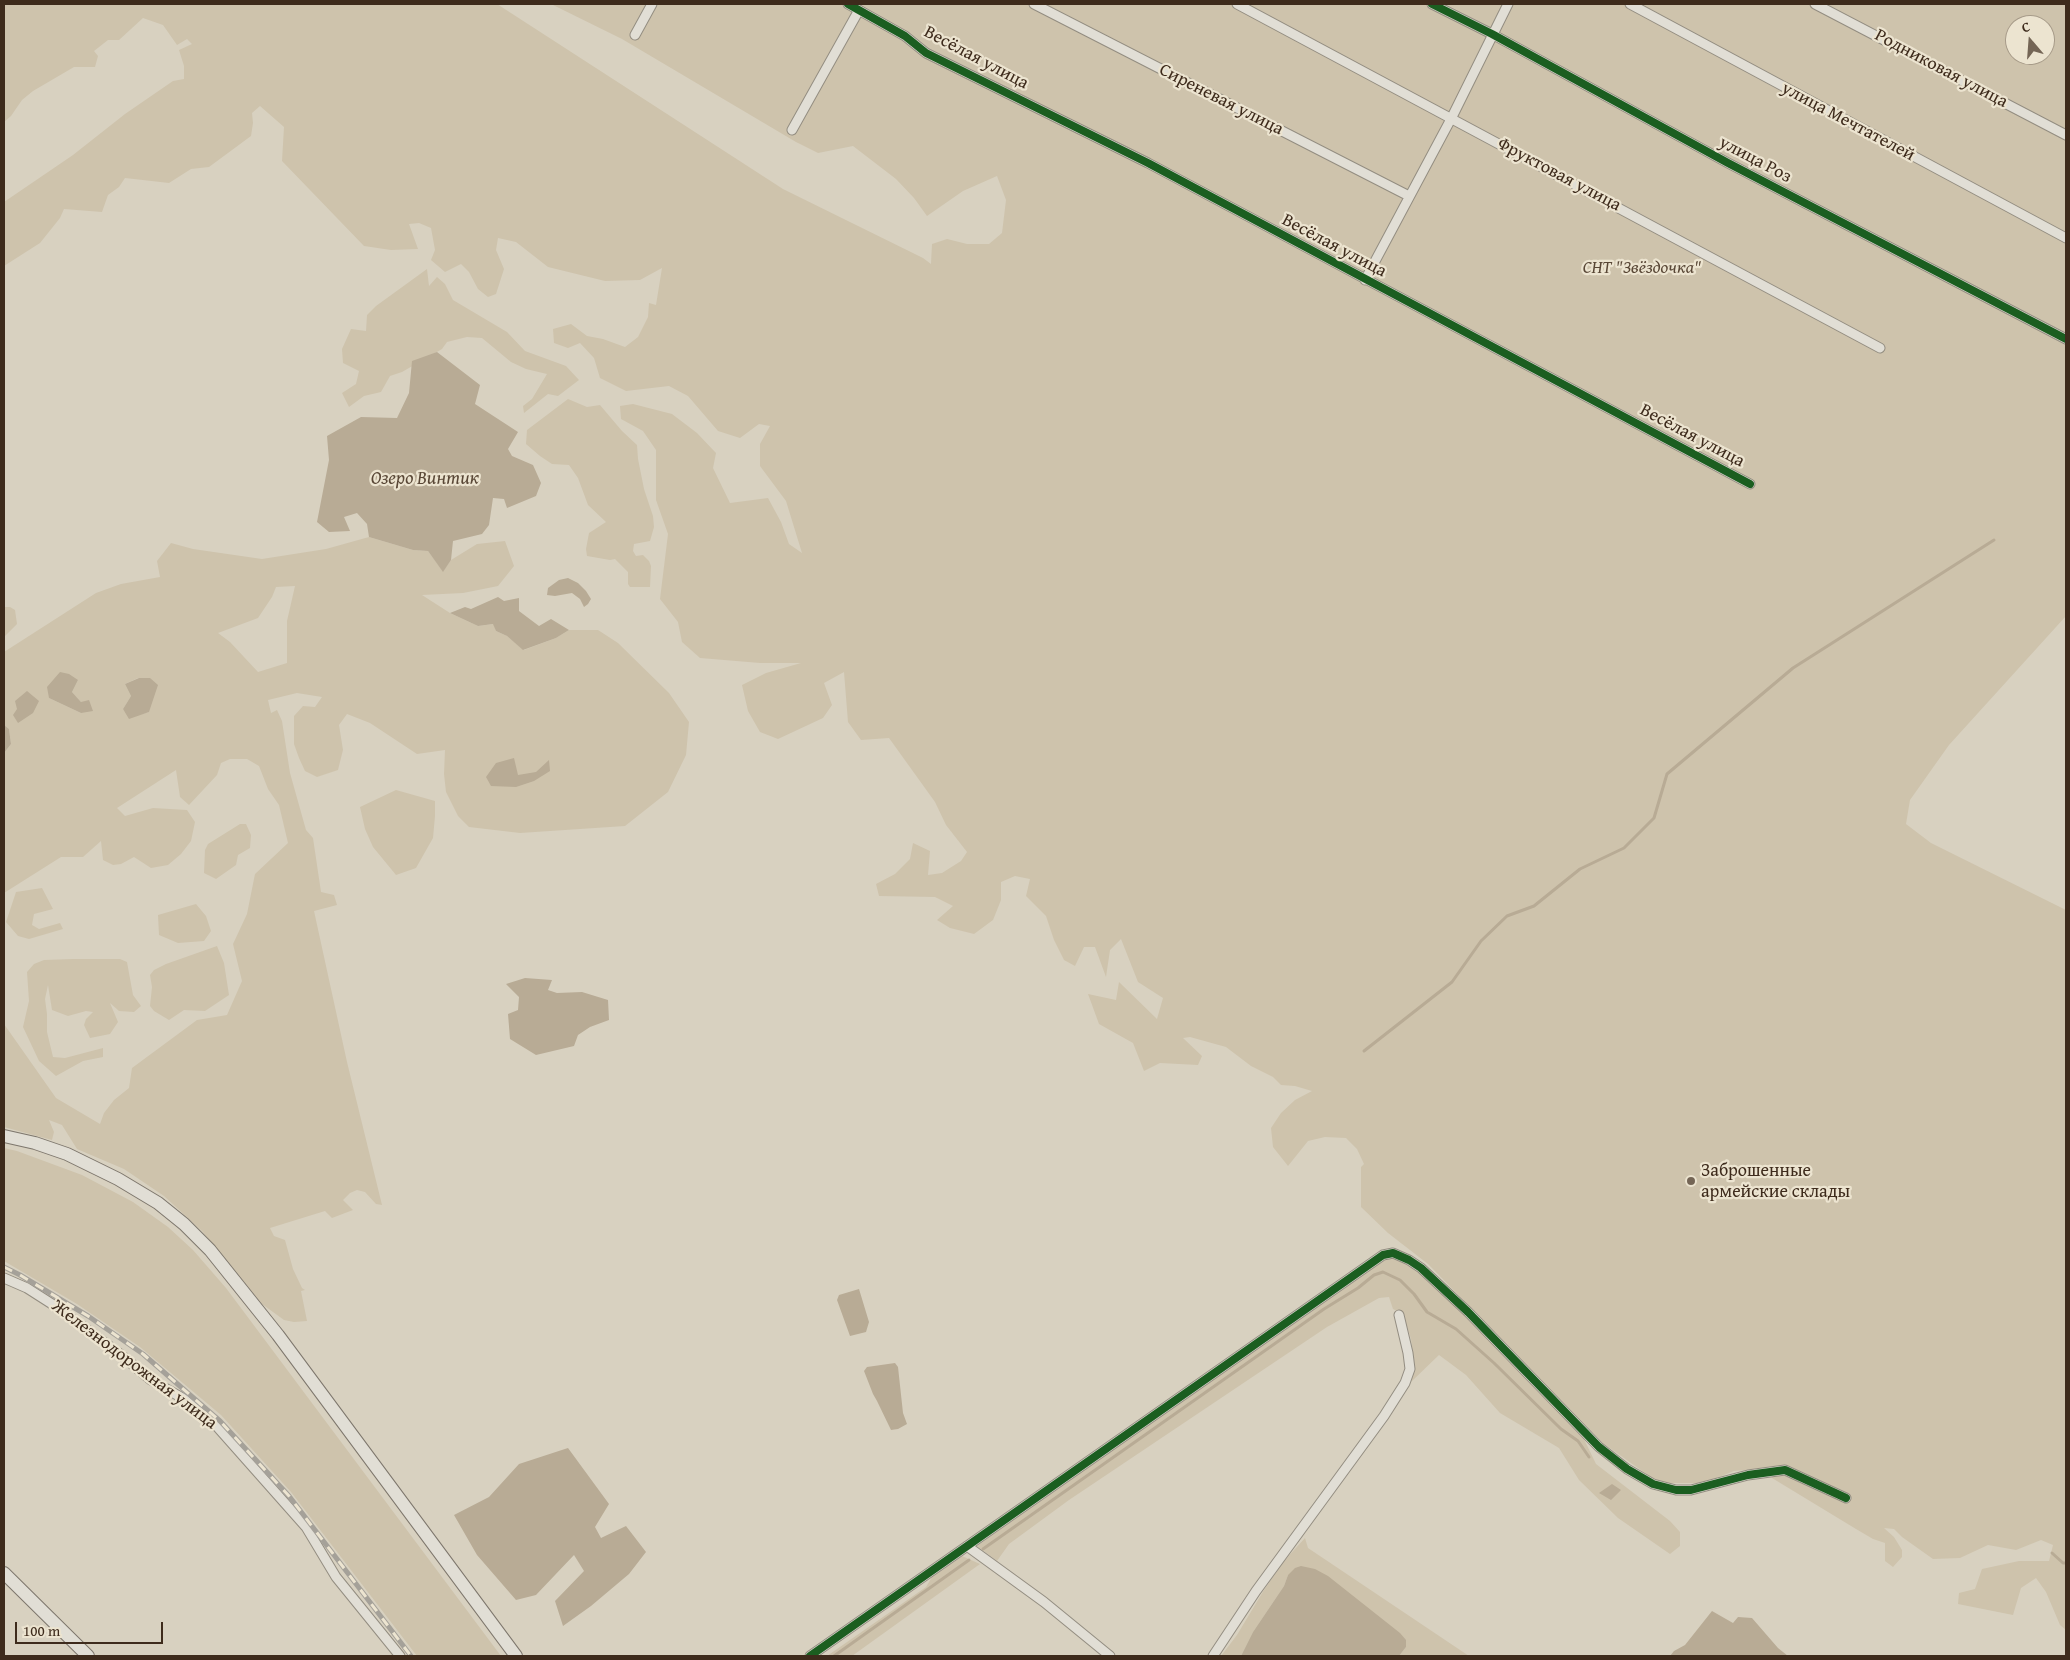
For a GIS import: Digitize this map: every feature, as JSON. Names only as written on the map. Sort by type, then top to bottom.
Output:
[{"type":"main road","points":[[4,1136],[35,1143],[66,1154],[118,1179],[158,1203],[184,1224],[210,1250],[278,1336],[516,1656]]},
{"type":"main road","points":[[4,1573],[88,1656]]},
{"type":"street","points":[[635,35],[652,4]]},
{"type":"street","name":"Весёлая улица","points":[[848,4],[905,36],[926,53],[1148,163],[1750,484]]},
{"type":"street","name":"Сиреневая улица","points":[[1034,4],[1409,196]]},
{"type":"street","name":"Фруктовая улица","points":[[1237,4],[1452,117],[1880,348]]},
{"type":"street","name":"улица Роз","points":[[1432,4],[1492,34],[1728,163],[2066,339]]},
{"type":"street","points":[[1365,280],[1452,117],[1508,4]]},
{"type":"street","name":"улица Мечтателей","points":[[1630,4],[2066,238]]},
{"type":"street","name":"Родниковая улица","points":[[1815,4],[2066,135]]},
{"type":"street","points":[[792,130],[858,10]]},
{"type":"street","points":[[810,1656],[1383,1255],[1392,1253],[1409,1260],[1428,1274],[1468,1312],[1599,1448],[1627,1469],[1648,1481],[1676,1490],[1691,1490],[1748,1475],[1785,1470],[1846,1498]]},
{"type":"street","name":"Железнодорожная улица","points":[[4,1278],[27,1288],[52,1304],[120,1354],[151,1380],[184,1399],[213,1422],[306,1526],[336,1577],[400,1656]]},
{"type":"street","points":[[1213,1656],[1256,1591],[1406,1383],[1410,1369],[1399,1315]]},
{"type":"street","points":[[967,1546],[1044,1602],[1110,1656]]},
{"type":"green space","name":"СНТ \"Звёздочка\"","points":[[4,4],[497,4],[783,189],[923,258],[931,264],[932,244],[947,239],[967,244],[989,244],[1002,233],[1006,200],[997,176],[963,191],[927,216],[914,198],[896,179],[853,146],[818,153],[796,142],[622,39],[551,4],[2066,4],[2066,616],[1949,745],[1910,800],[1906,824],[1931,843],[2066,910],[2066,1630],[2060,1625],[2046,1592],[2036,1578],[2021,1588],[2013,1615],[1958,1604],[1959,1593],[1975,1589],[1982,1569],[2019,1561],[2049,1561],[2053,1545],[2041,1540],[2016,1550],[1988,1545],[1960,1558],[1933,1559],[1894,1529],[1884,1528],[1894,1537],[1902,1550],[1902,1557],[1893,1567],[1885,1561],[1885,1543],[1873,1539],[1772,1478],[1767,1468],[1734,1471],[1704,1483],[1665,1483],[1652,1478],[1604,1444],[1428,1264],[1388,1233],[1361,1207],[1361,1167],[1364,1164],[1357,1149],[1346,1138],[1325,1137],[1308,1141],[1288,1166],[1273,1147],[1271,1128],[1281,1113],[1295,1100],[1312,1091],[1295,1086],[1281,1085],[1273,1077],[1251,1066],[1226,1047],[1190,1037],[1183,1038],[1202,1056],[1198,1065],[1160,1063],[1144,1071],[1133,1043],[1099,1024],[1088,994],[1116,1000],[1119,982],[1157,1019],[1163,998],[1138,982],[1121,939],[1110,950],[1106,977],[1095,947],[1084,947],[1075,966],[1064,960],[1054,940],[1046,916],[1026,896],[1030,879],[1015,876],[1001,882],[1001,900],[993,920],[974,934],[950,928],[937,920],[953,906],[935,897],[879,896],[876,884],[895,874],[910,859],[913,843],[930,851],[928,875],[942,873],[961,861],[967,852],[946,825],[935,802],[889,738],[861,740],[848,722],[844,672],[824,683],[832,705],[823,718],[778,739],[760,732],[748,711],[742,685],[766,673],[801,663],[760,663],[700,658],[682,642],[678,622],[660,599],[668,534],[656,500],[656,450],[643,431],[621,419],[620,406],[633,404],[672,414],[697,433],[716,453],[713,468],[730,503],[768,498],[781,522],[789,544],[802,553],[786,501],[760,466],[760,444],[770,426],[759,424],[740,438],[718,431],[688,396],[669,386],[626,391],[600,378],[594,358],[580,343],[568,348],[554,343],[553,329],[571,324],[587,336],[603,339],[625,347],[638,337],[648,317],[649,303],[656,305],[662,268],[640,280],[605,281],[548,267],[516,242],[498,238],[496,250],[504,269],[496,294],[488,297],[478,289],[469,272],[461,264],[445,272],[431,260],[435,250],[431,228],[419,223],[409,224],[418,249],[391,250],[364,246],[282,161],[284,127],[260,106],[252,113],[251,136],[209,167],[191,169],[169,183],[125,178],[119,187],[108,195],[102,212],[64,209],[60,218],[40,243],[4,266],[4,202],[73,155],[125,114],[173,81],[184,79],[184,66],[179,50],[192,44],[187,39],[177,45],[163,25],[143,18],[119,40],[108,40],[94,51],[98,56],[95,67],[74,67],[33,91],[22,100],[11,116],[4,122]]},
{"type":"green space","points":[[427,269],[429,286],[437,277],[445,284],[453,300],[507,332],[525,351],[566,366],[579,380],[558,396],[548,394],[524,413],[523,406],[532,399],[547,374],[526,369],[511,362],[482,338],[467,337],[447,342],[442,349],[402,372],[390,376],[381,392],[364,396],[349,407],[342,393],[356,384],[359,371],[343,363],[342,349],[351,329],[366,331],[367,315],[376,306]]},
{"type":"green space","points":[[568,399],[587,407],[600,405],[622,431],[637,445],[644,489],[653,516],[654,527],[650,541],[634,544],[633,551],[636,556],[643,555],[649,561],[651,566],[650,587],[630,587],[628,584],[628,572],[615,559],[610,560],[587,556],[586,549],[589,533],[606,522],[588,505],[578,478],[569,465],[552,464],[526,444],[527,430]]},
{"type":"green space","points":[[369,537],[413,550],[428,551],[443,571],[451,560],[477,544],[505,541],[514,566],[498,586],[463,593],[422,595],[450,613],[478,626],[494,624],[496,631],[507,636],[524,650],[556,638],[569,630],[598,630],[618,643],[669,693],[689,722],[686,755],[668,792],[625,826],[520,833],[469,827],[458,816],[446,792],[444,774],[445,750],[417,754],[370,723],[347,714],[339,725],[343,750],[338,770],[317,777],[305,771],[294,744],[294,716],[303,706],[315,707],[322,697],[297,693],[268,700],[271,713],[277,710],[282,721],[290,773],[306,830],[313,838],[321,892],[334,895],[337,905],[314,911],[347,1062],[382,1205],[376,1204],[365,1192],[357,1190],[350,1193],[343,1200],[353,1210],[332,1218],[325,1211],[270,1228],[274,1236],[285,1240],[293,1269],[302,1288],[305,1290],[301,1291],[307,1321],[294,1322],[284,1320],[262,1304],[202,1231],[164,1196],[124,1169],[77,1149],[62,1125],[49,1120],[54,1132],[52,1140],[4,1127],[4,1024],[56,1098],[100,1124],[104,1113],[114,1100],[129,1088],[132,1068],[197,1020],[227,1015],[242,981],[233,944],[247,914],[255,874],[288,843],[279,805],[268,789],[259,766],[247,759],[230,759],[221,763],[217,775],[189,805],[180,797],[176,770],[117,808],[125,816],[153,808],[187,810],[195,822],[191,841],[181,854],[168,865],[151,868],[134,857],[121,864],[113,865],[103,860],[101,841],[83,857],[61,857],[4,893],[4,753],[11,744],[9,729],[4,725],[4,652],[96,593],[121,584],[160,577],[157,561],[171,543],[193,549],[262,559],[326,549]],"holes":[[[295,586],[287,621],[287,663],[258,672],[230,642],[218,633],[258,618],[272,597],[276,587]],[[138,678],[150,678],[149,712],[134,716],[123,709],[131,696],[125,684]],[[78,680],[72,692],[81,702],[81,713],[49,698]]]},
{"type":"green space","points":[[4,607],[10,607],[15,610],[17,624],[4,637]]},
{"type":"green space","points":[[396,790],[435,801],[435,816],[433,838],[416,868],[396,875],[373,847],[365,829],[360,807]]},
{"type":"green space","points":[[240,824],[246,824],[251,835],[250,848],[238,855],[236,865],[216,879],[204,873],[205,850],[208,844]]},
{"type":"green space","points":[[42,888],[53,909],[34,914],[32,925],[39,929],[60,923],[63,929],[29,939],[18,936],[6,922],[16,892]]},
{"type":"green space","points":[[196,904],[206,916],[211,931],[204,941],[178,943],[159,935],[158,915]]},
{"type":"green space","points":[[217,946],[224,963],[229,995],[205,1011],[184,1010],[169,1020],[154,1011],[150,1006],[152,987],[150,975],[154,970]]},
{"type":"green space","points":[[120,959],[127,962],[133,995],[141,1006],[134,1012],[119,1011],[110,1003],[118,1022],[110,1034],[90,1038],[84,1025],[86,1019],[93,1012],[86,1011],[68,1016],[52,1010],[48,985],[45,999],[47,1032],[53,1057],[65,1058],[103,1048],[103,1057],[83,1061],[56,1076],[39,1061],[23,1027],[29,1001],[27,972],[34,964],[44,960]]},
{"type":"green space","points":[[4,1148],[82,1175],[133,1202],[168,1227],[193,1250],[226,1288],[501,1656],[417,1656],[291,1492],[221,1415],[140,1347],[77,1304],[4,1261]]},
{"type":"green space","points":[[1390,1257],[1408,1262],[1473,1323],[1583,1437],[1596,1464],[1670,1521],[1680,1532],[1680,1546],[1670,1554],[1618,1518],[1579,1480],[1559,1448],[1500,1413],[1466,1375],[1439,1355],[1411,1382],[1415,1368],[1411,1339],[1403,1314],[1393,1309],[1389,1297],[1379,1298],[1327,1327],[1069,1500],[1009,1544],[997,1561],[977,1546],[1376,1264]]},
{"type":"green space","points":[[1305,1538],[1308,1548],[1469,1656],[1399,1656],[1406,1647],[1288,1575],[1284,1586],[1253,1632],[1241,1656],[1221,1656],[1237,1635],[1284,1561]]},
{"type":"green space","points":[[962,1556],[980,1564],[852,1656],[827,1656],[926,1587],[932,1577]]},
{"type":"water","name":"Озеро Винтик","points":[[437,352],[480,385],[475,404],[518,432],[508,449],[512,456],[533,465],[541,483],[536,496],[507,508],[504,499],[493,498],[489,525],[482,534],[453,541],[451,560],[443,572],[428,551],[413,550],[369,537],[367,524],[357,513],[344,517],[350,531],[329,532],[317,522],[329,460],[327,436],[361,417],[397,418],[409,393],[412,361]]},
{"type":"water","points":[[568,578],[578,583],[591,599],[584,607],[580,599],[572,593],[555,596],[547,595],[548,588],[559,580]]},
{"type":"water","points":[[498,597],[504,601],[519,598],[519,611],[539,626],[551,619],[569,630],[556,638],[523,650],[507,636],[496,631],[493,624],[478,626],[450,613],[465,607],[471,609]]},
{"type":"water","points":[[60,672],[69,674],[78,680],[72,692],[81,702],[89,700],[93,711],[81,713],[49,698],[47,687]]},
{"type":"water","points":[[139,678],[150,678],[158,685],[149,712],[129,719],[123,709],[131,696],[125,684]]},
{"type":"water","points":[[27,691],[39,701],[33,713],[18,723],[13,715],[17,709],[15,701]]},
{"type":"water","points":[[4,725],[9,729],[11,744],[4,753]]},
{"type":"water","points":[[514,758],[518,775],[536,772],[549,760],[550,771],[534,781],[516,787],[491,786],[486,777],[496,763]]},
{"type":"water","points":[[525,978],[552,980],[548,990],[557,993],[582,992],[608,1000],[609,1020],[590,1027],[578,1035],[574,1046],[536,1055],[510,1039],[508,1014],[518,1010],[519,997],[506,984]]},
{"type":"water","points":[[859,1289],[869,1322],[866,1332],[850,1336],[837,1300],[839,1295]]},
{"type":"water","points":[[895,1363],[898,1367],[903,1413],[907,1424],[898,1429],[891,1430],[864,1371],[867,1367]]},
{"type":"water","points":[[568,1448],[609,1504],[595,1527],[601,1538],[626,1526],[646,1552],[629,1574],[591,1606],[563,1626],[555,1601],[584,1571],[574,1555],[536,1595],[516,1600],[477,1555],[454,1515],[489,1497],[519,1464]]},
{"type":"water","points":[[1612,1484],[1621,1490],[1611,1500],[1599,1493]]},
{"type":"water","points":[[1301,1566],[1315,1569],[1328,1576],[1400,1633],[1406,1640],[1406,1647],[1399,1656],[1241,1656],[1253,1632],[1284,1586],[1288,1575],[1295,1568]]},
{"type":"water","points":[[1712,1611],[1733,1623],[1738,1617],[1752,1618],[1778,1648],[1788,1656],[1670,1656],[1674,1651],[1685,1645]]},
{"type":"waterway","points":[[1364,1051],[1452,982],[1481,941],[1507,916],[1534,906],[1580,869],[1624,848],[1654,818],[1667,774],[1793,668],[1994,540]]},
{"type":"waterway","points":[[983,1549],[1324,1309],[1358,1288],[1374,1275],[1383,1272],[1400,1280],[1414,1294],[1427,1312],[1456,1329],[1494,1363],[1561,1429],[1578,1441],[1589,1457]]},
{"type":"waterway","points":[[2052,1553],[2063,1563],[2066,1563]]},
{"type":"waterway","points":[[834,1656],[969,1560]]},
{"type":"railway","points":[[4,1267],[88,1316],[143,1354],[220,1421],[289,1496],[411,1656]]},
{"type":"cycle path","points":[[848,4],[905,36],[926,53],[1148,163],[1750,484]]},
{"type":"cycle path","points":[[1432,4],[1492,34],[1728,163],[2066,339]]},
{"type":"cycle path","points":[[810,1656],[1383,1255],[1393,1253],[1421,1268],[1468,1312],[1599,1447],[1627,1469],[1653,1484],[1676,1490],[1691,1490],[1748,1475],[1785,1470],[1846,1498]]},
{"type":"place","name":"Заброшенные армейские склады","points":[[1691,1181]]}]
